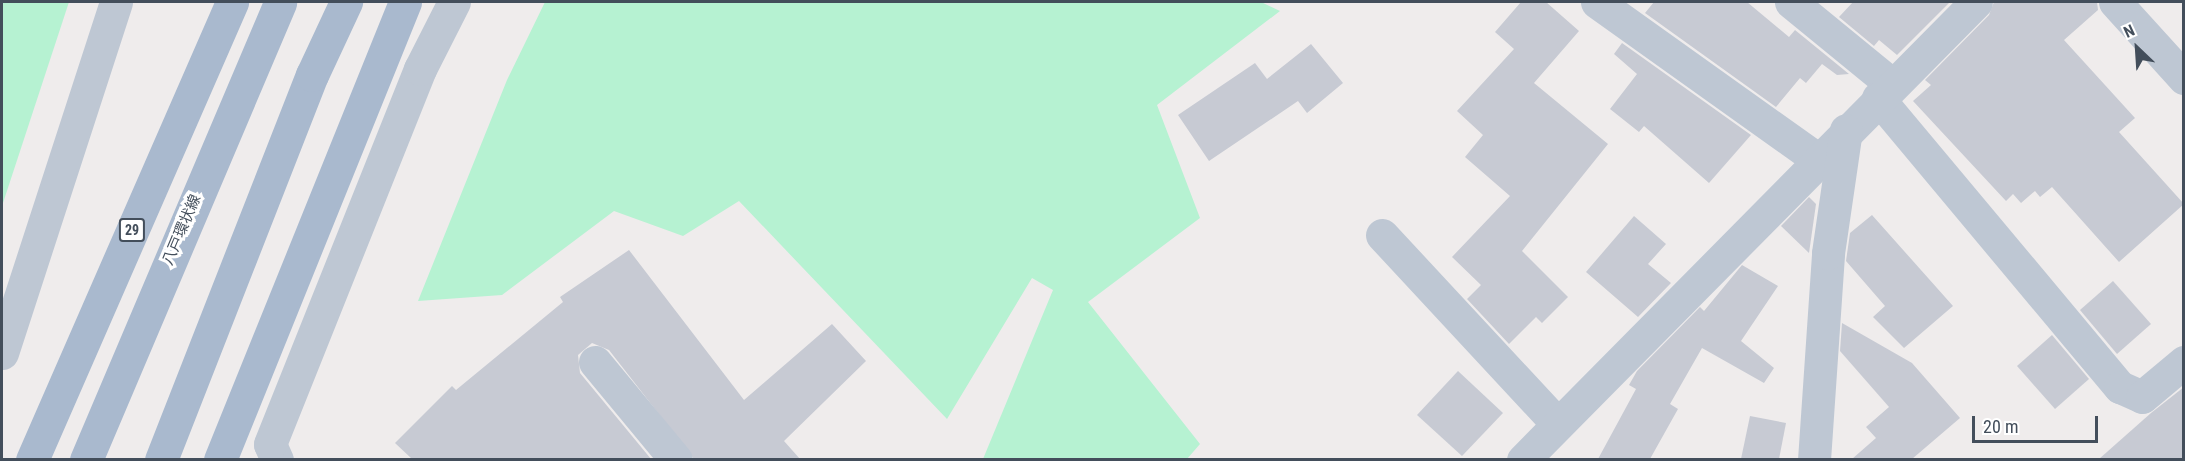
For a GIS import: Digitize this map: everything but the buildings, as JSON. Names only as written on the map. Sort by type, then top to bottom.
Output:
[{"type":"main road","name":"29","points":[[32,459],[232,2]]},
{"type":"main road","name":"八戸環状線","points":[[86,459],[280,2]]},
{"type":"main road","points":[[161,459],[312,75],[346,2]]},
{"type":"main road","points":[[220,459],[405,2]]},
{"type":"street","points":[[2,350],[116,2]]},
{"type":"street","points":[[277,459],[270,444],[420,69],[454,2]]},
{"type":"street","points":[[1597,2],[1817,159]]},
{"type":"street","points":[[1791,2],[1884,91],[2120,387],[2142,397],[2184,363]]},
{"type":"street","points":[[1523,459],[1884,91],[1976,2]]},
{"type":"street","points":[[2115,2],[2184,78]]},
{"type":"street","points":[[1814,459],[1828,253],[1846,130]]},
{"type":"street","points":[[1382,235],[1557,423]]},
{"type":"street","points":[[595,362],[676,459]]},
{"type":"green space","points":[[2,2],[69,2],[2,206]]},
{"type":"green space","points":[[545,2],[1261,2],[1280,11],[1157,105],[1200,218],[1088,302],[1200,444],[1187,459],[983,459],[1053,290],[1032,278],[947,419],[739,201],[683,236],[614,211],[502,295],[418,301],[507,80]]}]
